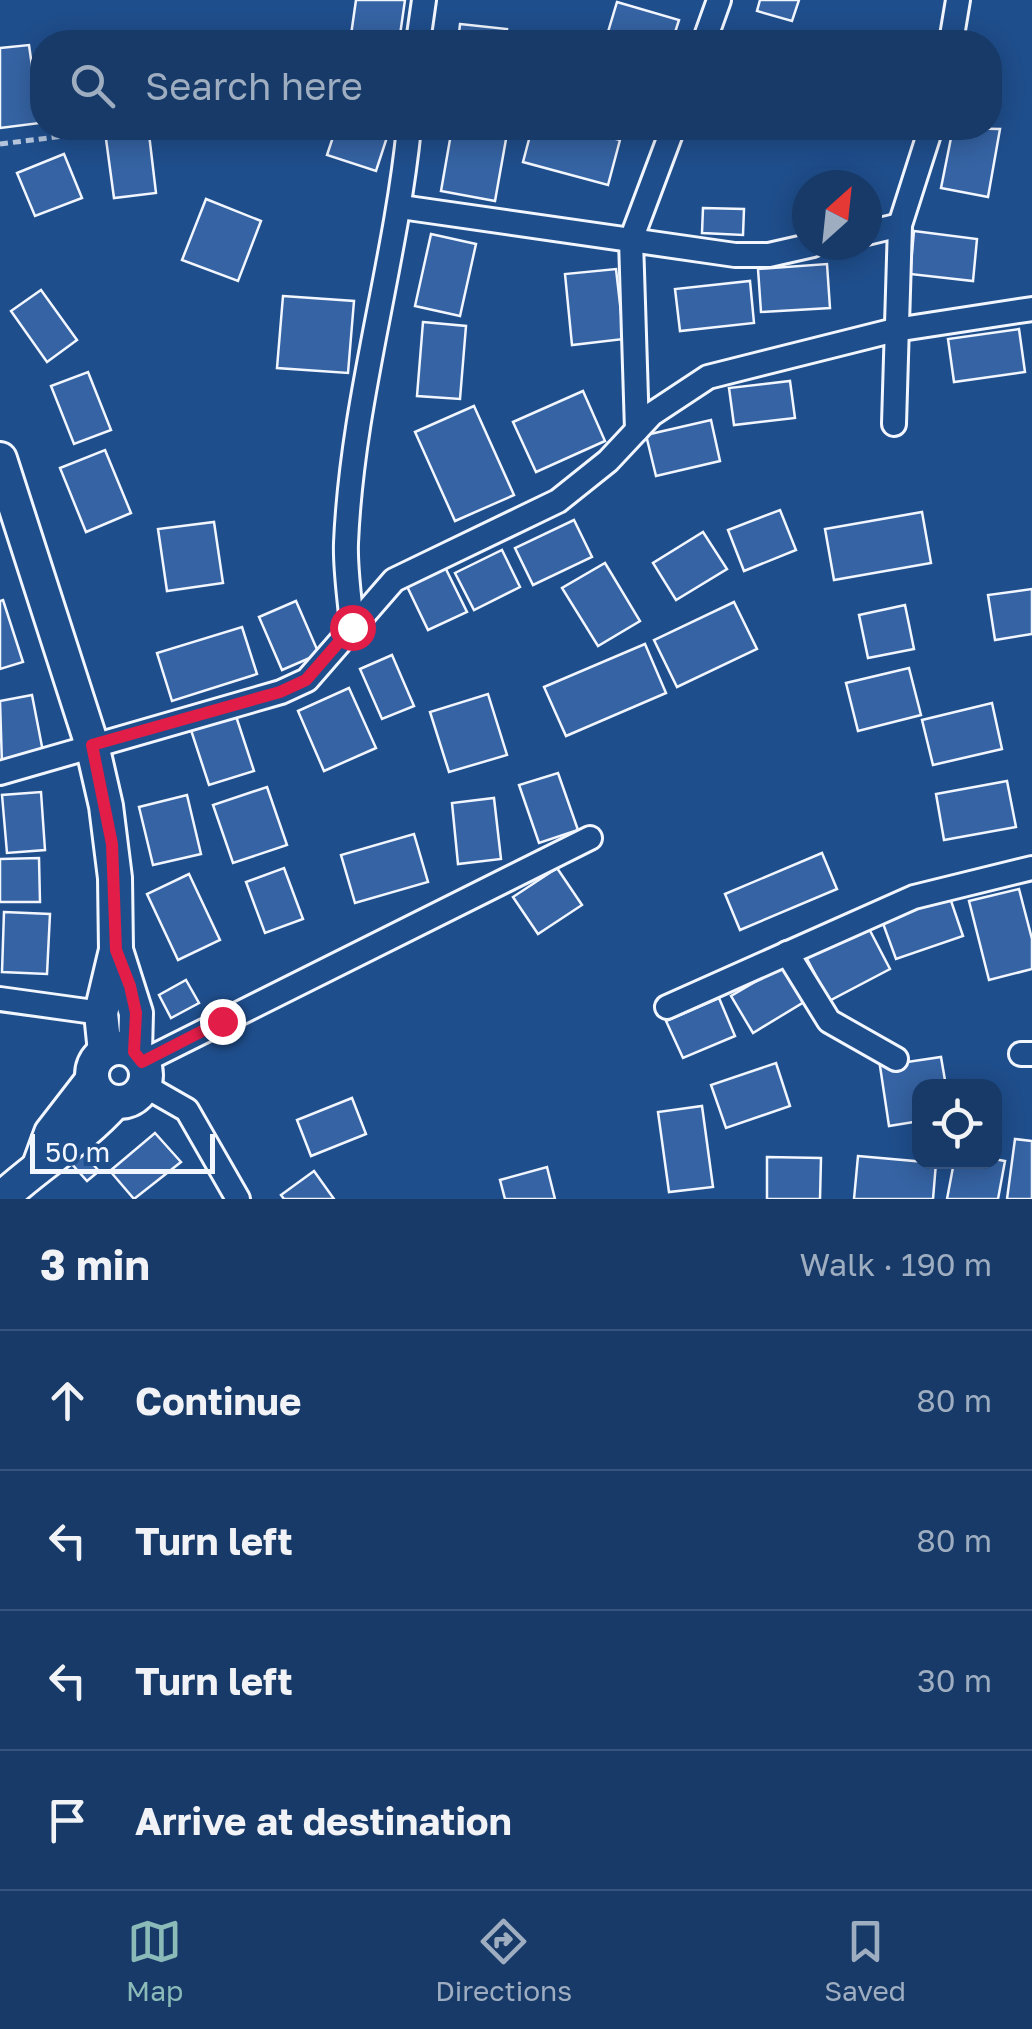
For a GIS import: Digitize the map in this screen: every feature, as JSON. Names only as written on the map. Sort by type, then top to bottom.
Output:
[{"type":"street","points":[[420,30],[424,0]]},
{"type":"street","points":[[708,30],[719,0]]},
{"type":"street","points":[[953,30],[958,0]]},
{"type":"street","points":[[352,627],[346,548],[350,481],[401,207],[408,140]]},
{"type":"street","points":[[637,430],[631,240],[668,140]]},
{"type":"street","points":[[894,424],[900,225],[927,140]]},
{"type":"street","points":[[401,207],[735,256],[792,249]]},
{"type":"street","points":[[882,229],[900,225]]},
{"type":"street","points":[[0,773],[280,692],[306,680],[394,580],[558,501],[583,483],[679,392],[708,377],[895,330],[1032,309]]},
{"type":"street","points":[[0,459],[92,745],[112,844],[116,950],[136,1013],[122,1072]]},
{"type":"street","points":[[1,1199],[40,1163],[52,1133],[122,1072],[590,838]]},
{"type":"street","points":[[666,1008],[914,898],[1032,868]]},
{"type":"street","points":[[116,950],[100,1013],[122,1072],[187,1110],[238,1199]]},
{"type":"street","points":[[787,954],[829,1021],[896,1060]]},
{"type":"street","points":[[0,999],[100,1013]]},
{"type":"path","points":[[0,144],[32,140]]},
{"type":"building","points":[[356,0],[405,0],[401,30],[352,30]]},
{"type":"building","points":[[760,0],[799,0],[792,21],[757,11]]},
{"type":"building","points":[[617,2],[679,20],[676,30],[609,30]]},
{"type":"building","points":[[460,24],[507,29],[507,30],[459,30]]},
{"type":"building","points":[[29,45],[30,124],[0,128],[0,48]]},
{"type":"building","points":[[106,140],[150,140],[156,193],[114,198]]},
{"type":"building","points":[[332,140],[386,140],[376,171],[327,155]]},
{"type":"building","points":[[450,140],[506,140],[495,201],[441,191]]},
{"type":"building","points":[[529,140],[620,140],[608,185],[523,162]]},
{"type":"building","points":[[951,140],[998,140],[988,197],[941,188]]},
{"type":"building","points":[[64,154],[82,198],[35,216],[17,173]]},
{"type":"building","points":[[206,199],[261,221],[238,281],[182,260]]},
{"type":"building","points":[[703,208],[744,209],[743,235],[702,233]]},
{"type":"building","points":[[914,231],[977,239],[973,281],[910,274]]},
{"type":"building","points":[[431,234],[476,244],[460,316],[415,306]]},
{"type":"building","points":[[827,264],[830,308],[761,312],[758,269]]},
{"type":"building","points":[[616,269],[624,339],[572,345],[565,274]]},
{"type":"building","points":[[750,281],[754,323],[680,331],[675,289]]},
{"type":"building","points":[[41,290],[77,340],[47,362],[11,311]]},
{"type":"building","points":[[283,296],[354,301],[348,373],[277,368]]},
{"type":"building","points":[[423,322],[466,326],[460,399],[417,396]]},
{"type":"building","points":[[1019,329],[1025,372],[954,382],[948,339]]},
{"type":"building","points":[[88,372],[111,430],[74,444],[51,386]]},
{"type":"building","points":[[790,381],[795,418],[734,425],[729,388]]},
{"type":"building","points":[[583,391],[605,441],[536,472],[513,422]]},
{"type":"building","points":[[474,406],[514,495],[455,521],[415,432]]},
{"type":"building","points":[[711,420],[720,461],[656,476],[646,435]]},
{"type":"building","points":[[105,450],[131,513],[86,532],[60,468]]},
{"type":"building","points":[[780,510],[796,550],[744,571],[728,530]]},
{"type":"building","points":[[922,512],[931,563],[834,580],[825,529]]},
{"type":"building","points":[[574,520],[592,557],[533,585],[515,548]]},
{"type":"building","points":[[214,522],[223,583],[167,591],[158,529]]},
{"type":"building","points":[[703,532],[727,569],[676,600],[653,563]]},
{"type":"building","points":[[502,550],[520,587],[474,610],[455,573]]},
{"type":"building","points":[[441,559],[467,612],[428,630],[403,578]]},
{"type":"building","points":[[605,563],[640,621],[598,646],[562,588]]},
{"type":"building","points":[[1032,589],[1032,634],[995,640],[988,595]]},
{"type":"building","points":[[3,600],[23,662],[0,669],[0,601]]},
{"type":"building","points":[[296,601],[319,654],[282,670],[259,617]]},
{"type":"building","points":[[734,602],[757,649],[677,687],[654,640]]},
{"type":"building","points":[[905,605],[914,649],[868,658],[859,615]]},
{"type":"building","points":[[242,627],[257,674],[172,701],[157,653]]},
{"type":"building","points":[[645,644],[666,693],[566,736],[544,687]]},
{"type":"building","points":[[392,655],[414,706],[382,719],[360,669]]},
{"type":"building","points":[[909,668],[921,715],[858,731],[846,683]]},
{"type":"building","points":[[349,688],[376,748],[324,771],[298,711]]},
{"type":"building","points":[[488,694],[507,755],[449,772],[430,712]]},
{"type":"building","points":[[32,695],[44,757],[2,765],[0,701]]},
{"type":"building","points":[[992,703],[1002,749],[933,765],[922,720]]},
{"type":"building","points":[[234,710],[254,771],[209,785],[189,724]]},
{"type":"building","points":[[558,773],[578,830],[539,843],[519,785]]},
{"type":"building","points":[[1007,781],[1016,827],[944,840],[936,794]]},
{"type":"building","points":[[267,787],[287,845],[233,863],[213,805]]},
{"type":"building","points":[[41,792],[45,850],[7,853],[2,795]]},
{"type":"building","points":[[187,795],[201,854],[153,865],[139,807]]},
{"type":"building","points":[[494,798],[501,859],[458,864],[452,803]]},
{"type":"building","points":[[414,834],[428,882],[355,903],[341,855]]},
{"type":"building","points":[[822,853],[837,889],[740,930],[725,894]]},
{"type":"building","points":[[39,858],[40,902],[0,902],[0,859]]},
{"type":"building","points":[[284,868],[303,919],[265,933],[246,882]]},
{"type":"building","points":[[557,868],[582,905],[538,934],[513,897]]},
{"type":"building","points":[[189,874],[220,940],[178,960],[147,894]]},
{"type":"building","points":[[1019,889],[1032,939],[1032,969],[989,980],[969,901]]},
{"type":"building","points":[[949,895],[963,936],[896,959],[881,918]]},
{"type":"building","points":[[4,912],[50,914],[47,974],[2,972]]},
{"type":"building","points":[[866,923],[890,969],[829,1001],[805,955]]},
{"type":"building","points":[[782,966],[804,1002],[753,1033],[731,996]]},
{"type":"building","points":[[186,980],[199,1003],[171,1018],[159,995]]},
{"type":"building","points":[[719,998],[735,1036],[683,1058],[666,1021]]},
{"type":"building","points":[[941,1057],[945,1079],[912,1079],[912,1122],[889,1126],[880,1066]]},
{"type":"building","points":[[776,1063],[790,1106],[726,1128],[711,1085]]},
{"type":"building","points":[[352,1098],[366,1134],[311,1156],[297,1120]]},
{"type":"building","points":[[702,1106],[713,1187],[669,1192],[658,1112]]},
{"type":"building","points":[[155,1133],[181,1162],[134,1199],[110,1171]]},
{"type":"building","points":[[1015,1139],[1032,1141],[1032,1199],[1007,1199]]},
{"type":"building","points":[[82,1152],[99,1171],[87,1181],[70,1162]]},
{"type":"building","points":[[858,1156],[912,1161],[912,1169],[936,1169],[933,1199],[854,1199]]},
{"type":"building","points":[[767,1157],[821,1158],[820,1199],[767,1199]]},
{"type":"building","points":[[1002,1160],[1005,1161],[998,1199],[947,1199],[953,1169],[1002,1169]]},
{"type":"building","points":[[547,1167],[555,1199],[505,1199],[500,1180]]},
{"type":"building","points":[[314,1171],[334,1199],[284,1199],[281,1195]]},
{"type":"route","points":[[222,1021],[142,1062],[134,1052],[136,1013],[116,950],[112,844],[92,745],[280,692],[306,680],[352,627]]}]
